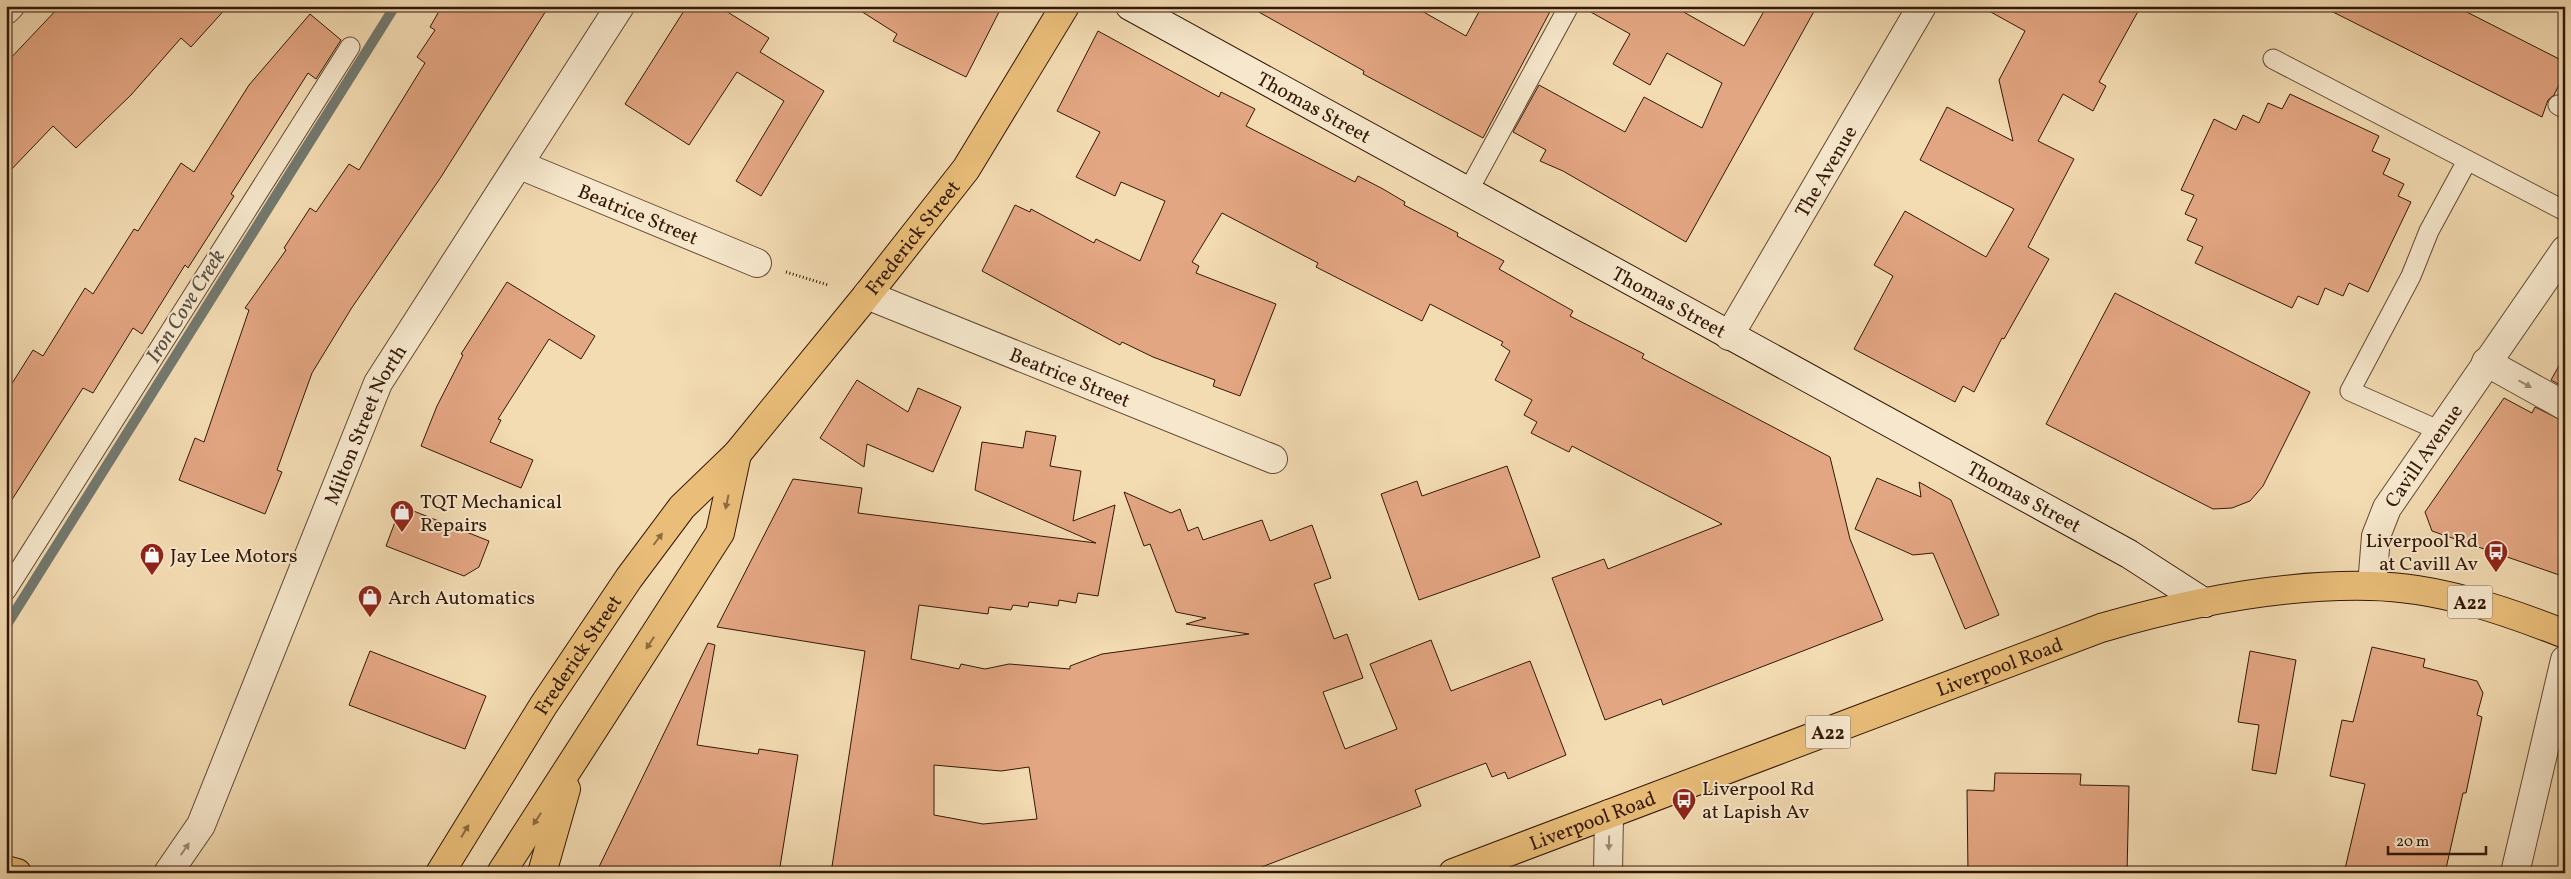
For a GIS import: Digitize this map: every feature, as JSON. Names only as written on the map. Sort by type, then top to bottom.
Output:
[{"type":"main road","name":"Frederick Street","points":[[440,873],[543,706],[629,578],[682,507],[737,454],[867,295],[966,169],[1065,6]]},
{"type":"main road","name":"Frederick Street","points":[[501,873],[720,533],[737,454]]},
{"type":"main road","name":"Liverpool Road","points":[[1453,873],[2101,628],[2205,603],[2321,587],[2372,586],[2424,592],[2482,604],[2565,634]]},
{"type":"main road","points":[[542,873],[573,763]]},
{"type":"main road","points":[[6,870],[17,873]]},
{"type":"street","points":[[6,10],[10,6]]},
{"type":"street","name":"Milton Street North","points":[[168,873],[201,825],[378,382],[520,165],[620,6]]},
{"type":"street","name":"Thomas Street","points":[[1130,6],[1467,193],[2129,554],[2205,603]]},
{"type":"street","name":"The Avenue","points":[[1729,336],[1922,6]]},
{"type":"street","name":"Beatrice Street","points":[[520,165],[757,262]]},
{"type":"street","name":"Cavill Avenue","points":[[2372,586],[2376,536],[2387,508],[2438,430],[2565,250]]},
{"type":"street","name":"Beatrice Street","points":[[867,295],[1272,459]]},
{"type":"street","points":[[2486,362],[2565,406]]},
{"type":"street","points":[[2515,873],[2565,660]]},
{"type":"street","points":[[1608,873],[1609,814]]},
{"type":"lane","points":[[1467,193],[1569,6]]},
{"type":"lane","points":[[6,591],[350,47]]},
{"type":"lane","points":[[2273,59],[2565,211]]},
{"type":"lane","points":[[2438,430],[2350,391],[2411,276],[2429,231],[2467,161]]},
{"type":"path","points":[[757,262],[828,285]]},
{"type":"building","points":[[60,6],[228,6],[191,47],[181,38],[131,95],[76,148],[53,126],[6,175],[6,63]]},
{"type":"building","points":[[442,6],[549,6],[441,177],[351,309],[312,373],[277,470],[282,472],[265,514],[179,480],[195,438],[204,442],[249,310],[245,308],[286,250],[284,248],[310,208],[316,212],[349,164],[359,170],[425,63],[417,57],[435,30],[430,27]]},
{"type":"building","points":[[687,6],[718,6],[769,38],[760,52],[824,91],[761,196],[736,181],[784,101],[737,72],[689,145],[625,104]]},
{"type":"building","points":[[853,6],[1002,6],[966,77],[893,41],[897,34]]},
{"type":"building","points":[[1248,6],[1413,6],[1466,36],[1482,6],[1553,6],[1483,138],[1363,74],[1364,71]]},
{"type":"building","points":[[1580,6],[1673,6],[1744,46],[1767,6],[1817,6],[1686,242],[1563,171],[1540,161],[1546,150],[1513,132],[1539,85],[1625,132],[1644,97],[1702,128],[1722,83],[1667,53],[1650,85],[1613,64],[1630,34]]},
{"type":"building","points":[[1980,6],[2141,6],[2099,82],[2106,86],[2093,111],[2063,94],[2038,141],[2074,159],[2028,247],[2049,259],[2004,339],[2002,338],[1974,392],[1963,386],[1955,402],[1854,349],[1893,276],[1874,265],[1905,211],[1986,257],[2014,209],[1920,160],[1947,107],[2013,141],[1999,80],[2025,31]]},
{"type":"building","points":[[2321,6],[2455,6],[2565,62],[2565,73],[2554,95],[2548,100],[2542,117]]},
{"type":"building","points":[[310,14],[341,40],[316,79],[308,73],[231,194],[234,196],[188,268],[185,265],[142,334],[133,328],[93,393],[83,388],[6,509],[6,393],[33,350],[43,356],[85,288],[93,294],[134,229],[138,231],[181,163],[194,172],[249,85]]},
{"type":"building","points":[[1098,31],[1219,97],[1221,92],[1255,109],[1246,126],[1355,182],[1358,176],[1383,189],[1405,202],[1404,205],[1458,233],[1457,236],[1504,261],[1499,269],[1573,311],[1570,316],[1644,354],[1642,358],[1830,457],[1850,539],[1883,620],[1663,705],[1661,699],[1605,720],[1552,578],[1604,559],[1608,569],[1722,524],[1572,446],[1569,452],[1531,433],[1537,422],[1524,415],[1532,400],[1495,380],[1510,351],[1501,345],[1503,342],[1430,304],[1422,321],[1316,267],[1318,263],[1222,213],[1192,262],[1199,266],[1196,273],[1276,304],[1240,396],[1213,386],[1215,380],[1153,357],[1122,342],[1120,345],[982,271],[1015,205],[1030,212],[1031,209],[1094,243],[1096,239],[1140,261],[1165,201],[1121,182],[1115,196],[1076,177],[1100,132],[1057,111]]},
{"type":"building","points":[[2290,94],[2379,136],[2372,151],[2390,159],[2383,174],[2404,184],[2398,196],[2411,202],[2368,292],[2349,283],[2343,296],[2325,288],[2318,305],[2298,296],[2292,308],[2195,263],[2203,247],[2187,240],[2197,219],[2185,214],[2194,195],[2181,190],[2214,119],[2236,130],[2243,115],[2259,123],[2268,103],[2282,109]]},
{"type":"building","points":[[507,282],[595,336],[581,359],[549,339],[498,419],[501,420],[490,442],[533,460],[521,488],[421,446],[437,406],[463,355],[461,354]]},
{"type":"building","points":[[2115,293],[2310,392],[2263,486],[2250,501],[2232,508],[2213,509],[2046,424]]},
{"type":"building","points":[[2565,355],[2565,388],[2551,380]]},
{"type":"building","points":[[857,380],[908,412],[918,388],[961,407],[933,472],[867,444],[864,467],[820,438]]},
{"type":"building","points":[[2504,398],[2532,413],[2535,407],[2565,422],[2565,577],[2432,531],[2425,512]]},
{"type":"building","points":[[1026,431],[1056,436],[1050,466],[1081,471],[1073,521],[1115,505],[1098,596],[1078,593],[1076,603],[1059,600],[1058,606],[1029,602],[1028,607],[1013,605],[1011,610],[989,607],[988,614],[919,605],[911,659],[959,669],[961,664],[985,669],[1009,664],[1070,669],[1070,666],[1102,654],[1249,634],[1186,624],[1206,618],[1176,612],[1150,544],[1144,546],[1124,492],[1171,513],[1180,509],[1188,531],[1198,527],[1203,540],[1262,520],[1270,541],[1312,525],[1331,578],[1314,584],[1334,639],[1347,634],[1363,678],[1323,692],[1345,749],[1397,729],[1370,664],[1431,640],[1451,691],[1530,661],[1566,755],[1508,779],[1505,772],[1492,777],[1486,763],[1415,790],[1421,806],[1246,873],[831,873],[865,651],[717,627],[793,479],[862,488],[858,513],[1096,543],[975,490],[982,442],[1023,448]],"holes":[[[934,765],[1001,771],[1029,767],[1037,819],[983,824],[934,815]]]},
{"type":"building","points":[[1507,466],[1540,557],[1419,600],[1381,494],[1417,481],[1422,496]]},
{"type":"building","points":[[1877,478],[1921,497],[1919,482],[1951,500],[1999,615],[1965,629],[1933,553],[1913,555],[1855,529]]},
{"type":"building","points":[[401,506],[489,541],[479,567],[464,576],[386,546]]},
{"type":"building","points":[[708,643],[715,645],[697,745],[758,754],[759,749],[798,755],[779,873],[596,873]]},
{"type":"building","points":[[2372,647],[2425,659],[2423,667],[2477,681],[2483,693],[2477,715],[2482,717],[2466,793],[2463,793],[2445,873],[2344,873],[2365,784],[2330,776],[2342,720],[2353,722]]},
{"type":"building","points":[[370,651],[486,696],[465,749],[349,705]]},
{"type":"building","points":[[2250,651],[2296,660],[2276,774],[2252,770],[2259,725],[2238,722]]},
{"type":"building","points":[[1995,773],[2081,774],[2080,785],[2129,786],[2127,873],[1968,873],[1967,790],[1994,791]]},
{"type":"waterway","name":"Iron Cove Creek","points":[[6,626],[395,6]]},
{"type":"place","name":"TQT Mechanical Repairs","points":[[402,533]]},
{"type":"place","name":"Liverpool Rd at Cavill Av","points":[[2496,573]]},
{"type":"place","name":"Jay Lee Motors","points":[[152,576]]},
{"type":"place","name":"Arch Automatics","points":[[370,618]]},
{"type":"place","name":"Liverpool Rd at Lapish Av","points":[[1684,821]]}]
